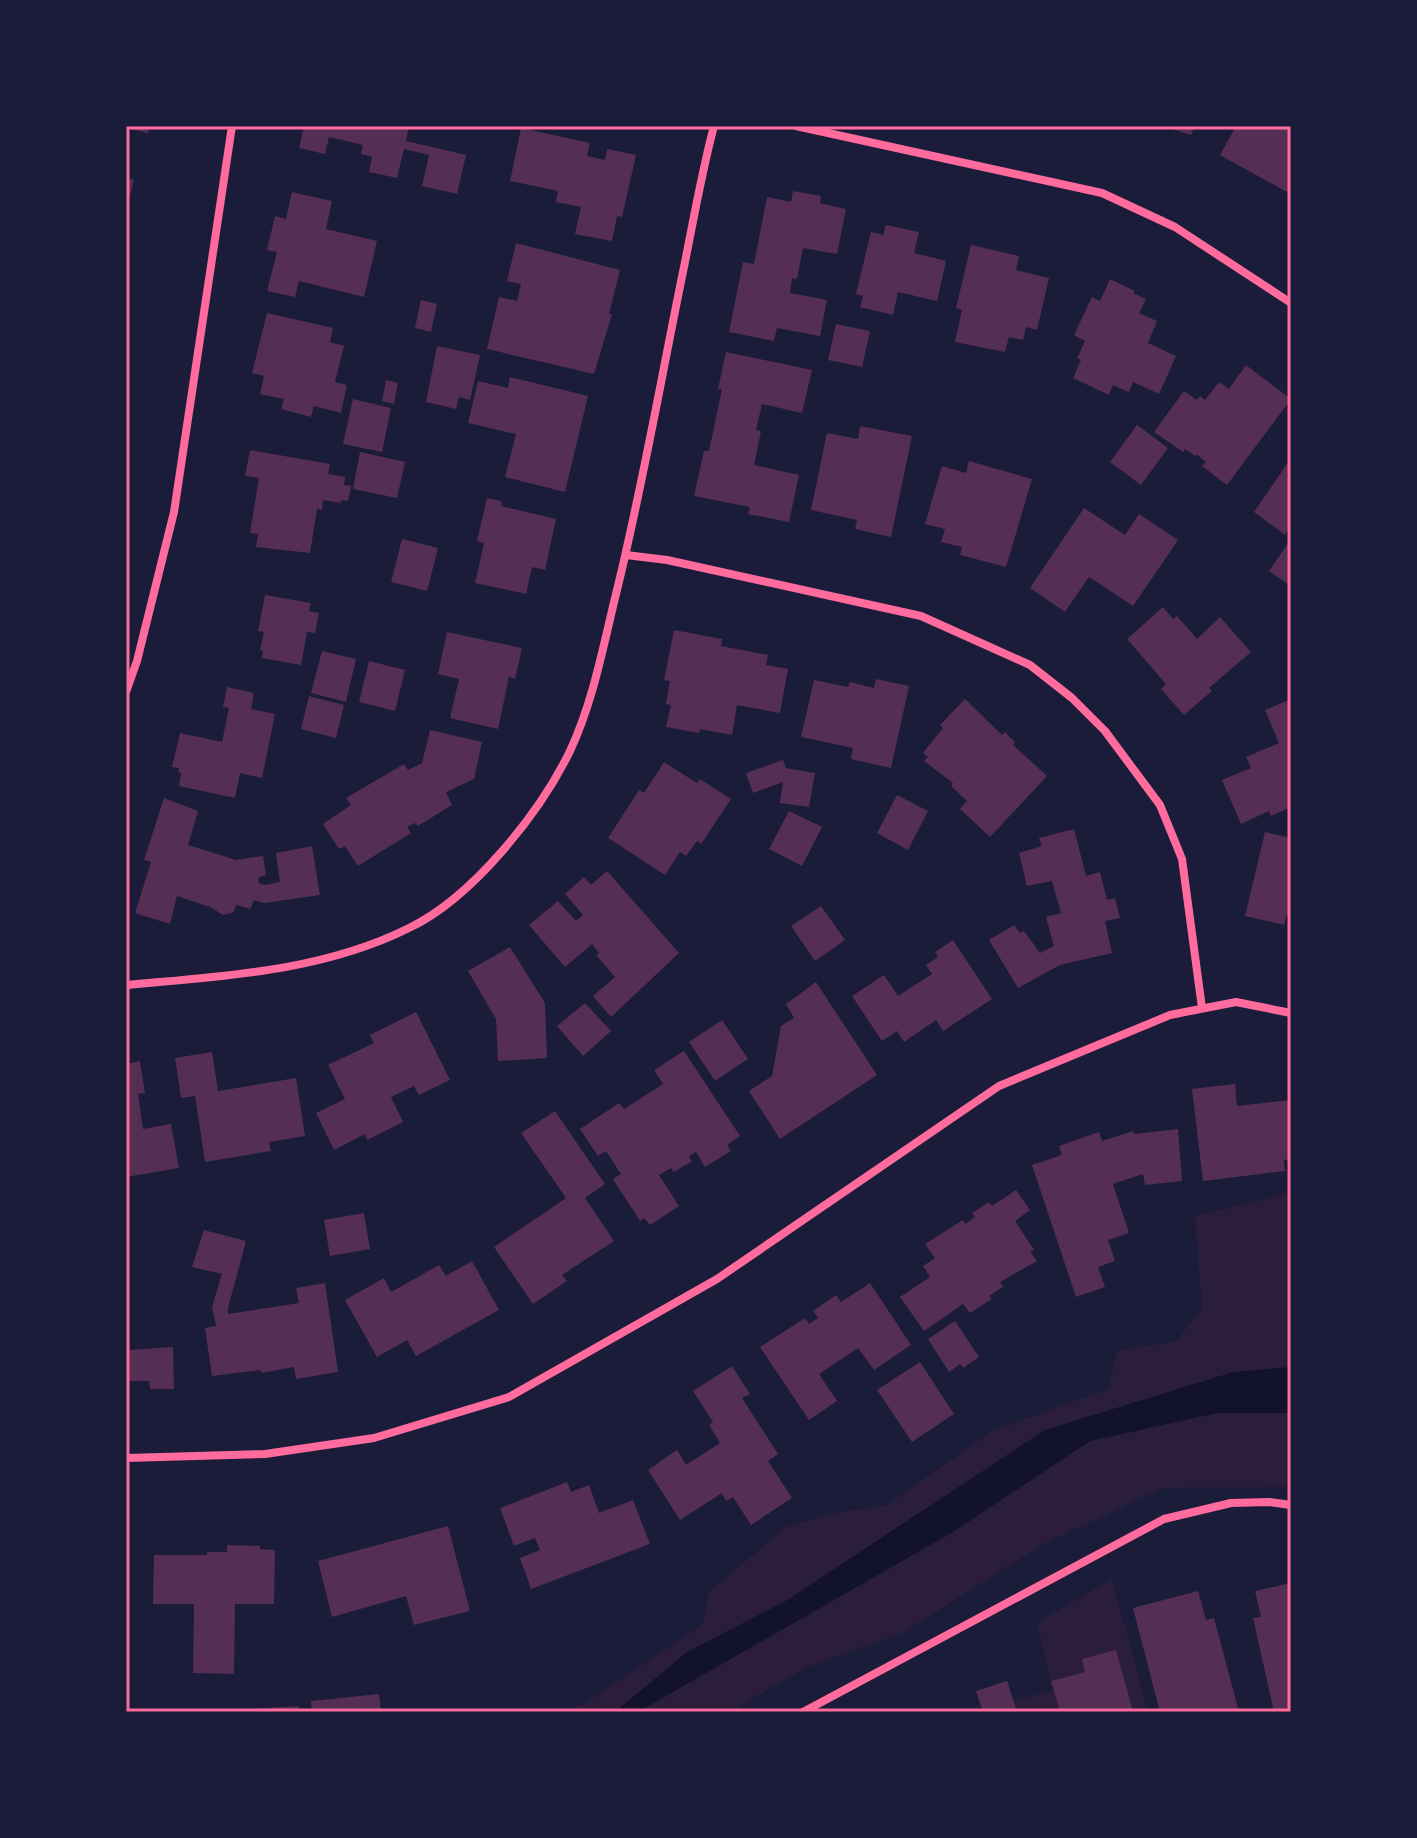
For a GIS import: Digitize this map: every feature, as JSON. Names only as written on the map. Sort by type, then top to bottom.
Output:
[{"type":"street","points":[[126,692],[137,661],[174,512],[232,126]]},
{"type":"street","points":[[126,985],[276,970],[353,951],[411,928],[454,899],[487,870],[513,837],[569,752],[591,693],[626,555],[714,126]]},
{"type":"street","points":[[796,126],[1102,193],[1175,227],[1291,303]]},
{"type":"street","points":[[626,555],[667,560],[921,616],[1030,665],[1072,698],[1105,731],[1160,805],[1182,859],[1202,1008]]},
{"type":"street","points":[[126,1458],[265,1454],[374,1438],[509,1397],[717,1279],[999,1086],[1170,1015],[1236,1002],[1291,1013]]},
{"type":"street","points":[[803,1712],[1164,1519],[1231,1503],[1291,1505]]},
{"type":"shaded area","points":[[1291,1190],[1291,1487],[1163,1488],[1042,1545],[902,1633],[805,1668],[730,1712],[564,1712],[586,1703],[703,1624],[709,1592],[786,1527],[830,1514],[887,1505],[992,1431],[1108,1389],[1118,1350],[1175,1342],[1202,1309],[1195,1216],[1267,1199]]},
{"type":"shaded area","points":[[1291,1367],[1291,1413],[1217,1413],[1090,1441],[953,1532],[638,1712],[615,1712],[687,1652],[784,1602],[1045,1430],[1233,1372]]},
{"type":"shaded area","points":[[1112,1579],[1148,1712],[1128,1712],[1132,1710],[1116,1650],[1082,1659],[1085,1672],[1051,1681],[1037,1623]]},
{"type":"shaded area","points":[[1054,1690],[1060,1712],[1016,1712],[1013,1701]]},
{"type":"building","points":[[126,126],[150,126],[148,133]]},
{"type":"building","points":[[304,126],[409,126],[406,141],[466,155],[457,194],[422,186],[429,155],[404,149],[397,178],[369,172],[372,157],[361,154],[363,145],[329,137],[325,154],[299,148]]},
{"type":"building","points":[[1162,126],[1195,126],[1191,135]]},
{"type":"building","points":[[1236,126],[1291,126],[1291,186],[1287,192],[1220,155]]},
{"type":"building","points":[[521,128],[590,143],[587,156],[605,160],[607,149],[636,155],[622,217],[617,216],[612,241],[575,234],[581,207],[556,202],[558,191],[510,181]]},
{"type":"building","points":[[126,178],[134,180],[127,207],[126,207]]},
{"type":"building","points":[[793,191],[821,196],[820,203],[846,209],[837,254],[803,248],[797,279],[792,278],[790,293],[827,300],[820,336],[777,328],[774,341],[729,332],[743,262],[754,264],[767,197],[791,202]]},
{"type":"building","points":[[292,192],[332,201],[326,229],[377,241],[364,297],[299,281],[295,297],[267,291],[277,252],[267,250],[275,216],[286,219]]},
{"type":"building","points":[[886,225],[919,232],[914,253],[946,261],[937,301],[898,292],[893,315],[860,307],[863,296],[856,294],[871,232],[883,235]]},
{"type":"building","points":[[516,243],[620,270],[609,314],[612,314],[594,374],[487,349],[499,297],[517,301],[521,284],[507,281]]},
{"type":"building","points":[[971,245],[1019,256],[1016,270],[1049,278],[1037,330],[1026,327],[1023,340],[1009,337],[1005,352],[955,342],[962,310],[956,308]]},
{"type":"building","points":[[1110,279],[1146,299],[1139,313],[1157,321],[1148,343],[1176,356],[1159,394],[1133,382],[1129,392],[1113,385],[1109,395],[1073,378],[1085,341],[1074,335],[1092,297],[1100,301]]},
{"type":"building","points":[[421,300],[437,304],[431,332],[415,328]]},
{"type":"building","points":[[267,313],[333,328],[330,342],[344,346],[335,382],[347,385],[341,413],[314,406],[311,417],[281,409],[284,399],[260,394],[264,376],[252,373]]},
{"type":"building","points":[[836,324],[870,331],[862,367],[828,360]]},
{"type":"building","points":[[437,346],[480,355],[470,400],[459,397],[456,409],[426,402]]},
{"type":"building","points":[[726,352],[812,370],[802,413],[762,404],[756,430],[761,431],[754,465],[799,475],[789,522],[748,514],[750,507],[694,496],[704,451],[709,451]]},
{"type":"building","points":[[1246,365],[1291,399],[1227,485],[1202,466],[1206,462],[1196,454],[1185,449],[1183,452],[1154,432],[1184,391],[1197,400],[1200,396],[1205,400],[1219,382],[1229,389]]},
{"type":"building","points":[[510,377],[588,396],[565,492],[505,477],[516,434],[468,423],[478,381],[508,388]]},
{"type":"building","points":[[386,380],[398,383],[394,404],[382,401]]},
{"type":"building","points":[[353,399],[391,408],[382,452],[343,444]]},
{"type":"building","points":[[1137,425],[1168,448],[1141,485],[1110,462]]},
{"type":"building","points":[[860,426],[912,436],[891,537],[855,529],[857,520],[811,510],[827,433],[858,439]]},
{"type":"building","points":[[250,450],[330,464],[328,474],[345,477],[344,485],[351,486],[348,501],[323,500],[322,510],[317,509],[310,553],[256,547],[258,534],[250,533],[259,478],[245,476]]},
{"type":"building","points":[[360,452],[405,462],[397,498],[353,489]]},
{"type":"building","points":[[1291,458],[1291,526],[1285,535],[1254,512]]},
{"type":"building","points":[[969,461],[1032,479],[1006,567],[960,555],[962,547],[941,542],[945,529],[925,524],[942,466],[966,473]]},
{"type":"building","points":[[487,498],[502,501],[501,506],[556,519],[545,570],[532,567],[526,594],[475,583],[484,543],[477,541]]},
{"type":"building","points":[[1084,508],[1125,535],[1139,514],[1178,540],[1133,606],[1089,577],[1065,612],[1030,588]]},
{"type":"building","points":[[402,539],[438,548],[427,591],[391,582]]},
{"type":"building","points":[[1291,539],[1291,586],[1269,571]]},
{"type":"building","points":[[265,595],[311,603],[309,611],[319,613],[315,633],[307,632],[301,665],[262,658],[263,651],[260,650],[264,632],[258,631]]},
{"type":"building","points":[[1163,607],[1173,619],[1177,616],[1197,639],[1220,617],[1251,652],[1209,688],[1212,691],[1184,715],[1161,689],[1166,684],[1127,639]]},
{"type":"building","points":[[674,630],[722,639],[721,646],[768,655],[766,665],[788,669],[780,713],[737,705],[732,735],[666,727],[671,705],[666,704],[670,681],[664,680]]},
{"type":"building","points":[[447,632],[522,648],[515,679],[509,677],[498,729],[450,718],[459,679],[438,674]]},
{"type":"building","points":[[322,651],[356,659],[346,702],[311,693]]},
{"type":"building","points":[[369,661],[405,670],[395,711],[359,702]]},
{"type":"building","points":[[876,679],[909,686],[891,768],[851,759],[853,748],[801,737],[814,680],[848,687],[850,682],[874,688]]},
{"type":"building","points":[[227,687],[254,693],[251,709],[275,714],[262,778],[240,773],[235,798],[179,786],[181,773],[178,772],[179,768],[172,767],[180,733],[222,742],[229,708],[223,707]]},
{"type":"building","points":[[309,696],[344,705],[336,738],[301,729]]},
{"type":"building","points":[[965,699],[1002,735],[1005,732],[1015,742],[1013,745],[1047,776],[990,837],[960,809],[967,801],[951,786],[953,783],[924,761],[928,757],[923,753],[943,728],[940,725]]},
{"type":"building","points":[[1291,699],[1291,807],[1271,816],[1269,811],[1241,824],[1222,780],[1251,768],[1246,757],[1279,743],[1265,710]]},
{"type":"building","points":[[430,730],[482,742],[474,779],[446,792],[452,805],[418,826],[415,823],[407,827],[411,833],[358,866],[345,846],[339,849],[323,824],[351,805],[346,798],[404,764],[408,770],[422,763]]},
{"type":"building","points":[[783,760],[786,768],[815,773],[809,807],[780,803],[783,782],[753,793],[746,773]]},
{"type":"building","points":[[664,762],[697,783],[700,779],[731,799],[701,844],[697,841],[686,856],[680,852],[665,875],[608,838],[639,790],[644,793]]},
{"type":"building","points":[[897,795],[928,811],[908,850],[877,833]]},
{"type":"building","points":[[164,798],[198,811],[188,845],[236,860],[263,856],[266,875],[259,877],[258,883],[280,882],[276,853],[312,846],[320,895],[264,903],[254,900],[250,909],[236,905],[234,912],[223,915],[210,907],[177,896],[170,924],[135,913],[151,862],[144,860]]},
{"type":"building","points":[[789,811],[822,827],[802,866],[769,849]]},
{"type":"building","points":[[1074,829],[1086,876],[1100,872],[1107,900],[1115,898],[1120,918],[1105,921],[1112,953],[1060,965],[1018,988],[989,940],[1014,925],[1020,933],[1024,931],[1040,953],[1054,946],[1046,917],[1061,913],[1052,881],[1027,886],[1019,853],[1042,846],[1039,838]]},
{"type":"building","points":[[1265,832],[1291,838],[1291,917],[1286,916],[1284,925],[1245,916]]},
{"type":"building","points":[[607,871],[679,953],[611,1017],[593,996],[615,977],[596,955],[599,953],[592,944],[565,967],[529,925],[558,901],[576,921],[583,915],[565,894],[584,877],[591,885]]},
{"type":"building","points":[[821,906],[845,940],[815,961],[791,926]]},
{"type":"building","points":[[953,940],[992,999],[943,1031],[936,1020],[904,1042],[897,1031],[882,1041],[852,996],[884,975],[898,996],[932,974],[926,965],[938,957],[935,952]]},
{"type":"building","points":[[510,947],[545,1003],[547,1058],[498,1061],[496,1019],[468,971]]},
{"type":"building","points":[[816,982],[877,1075],[780,1139],[749,1091],[772,1076],[781,1026],[794,1018],[786,1004]]},
{"type":"building","points":[[585,1003],[611,1031],[583,1056],[557,1026]]},
{"type":"building","points":[[416,1012],[450,1080],[419,1095],[414,1086],[391,1097],[403,1122],[367,1140],[365,1134],[334,1150],[316,1113],[345,1099],[328,1065],[374,1043],[370,1035]]},
{"type":"building","points":[[722,1020],[748,1059],[715,1081],[689,1042]]},
{"type":"building","points":[[684,1051],[740,1136],[727,1145],[731,1151],[705,1167],[696,1152],[689,1156],[692,1161],[674,1172],[671,1168],[659,1175],[679,1206],[650,1225],[644,1218],[640,1221],[613,1179],[621,1174],[606,1151],[598,1156],[580,1129],[619,1103],[624,1109],[663,1084],[654,1070]]},
{"type":"building","points":[[212,1052],[218,1091],[296,1078],[305,1136],[269,1142],[271,1151],[205,1162],[195,1096],[181,1098],[175,1058]]},
{"type":"building","points":[[140,1061],[145,1093],[138,1094],[143,1129],[171,1124],[179,1168],[126,1177],[126,1064]]},
{"type":"building","points":[[1235,1084],[1237,1106],[1291,1100],[1291,1159],[1284,1160],[1285,1171],[1203,1181],[1192,1089]]},
{"type":"building","points":[[555,1111],[605,1184],[585,1198],[614,1241],[562,1275],[567,1281],[533,1304],[494,1247],[566,1198],[521,1133]]},
{"type":"building","points":[[1178,1129],[1182,1181],[1145,1185],[1143,1174],[1113,1184],[1129,1233],[1108,1240],[1115,1261],[1098,1267],[1105,1287],[1076,1297],[1032,1165],[1062,1155],[1059,1146],[1099,1132],[1102,1141],[1133,1131],[1134,1134]]},
{"type":"building","points":[[1016,1190],[1030,1210],[1015,1221],[1034,1250],[1030,1252],[1037,1261],[1000,1282],[1003,1287],[989,1296],[992,1299],[970,1313],[963,1304],[924,1331],[900,1297],[930,1277],[923,1266],[935,1258],[925,1244],[963,1220],[965,1224],[975,1217],[972,1213],[989,1202],[992,1206]]},
{"type":"building","points":[[364,1213],[370,1249],[330,1256],[324,1220]]},
{"type":"building","points":[[204,1230],[246,1241],[228,1314],[299,1303],[296,1288],[325,1283],[338,1372],[296,1379],[294,1367],[212,1376],[205,1328],[216,1326],[212,1307],[222,1274],[192,1267]]},
{"type":"building","points":[[472,1261],[499,1310],[416,1356],[407,1340],[377,1357],[345,1300],[384,1278],[391,1292],[439,1265],[446,1276]]},
{"type":"building","points":[[870,1283],[911,1345],[874,1370],[858,1348],[819,1374],[837,1401],[809,1420],[760,1347],[805,1318],[809,1324],[818,1318],[813,1311],[836,1295],[841,1302]]},
{"type":"building","points":[[955,1321],[979,1357],[963,1368],[960,1364],[949,1372],[928,1339]]},
{"type":"building","points":[[126,1328],[129,1328],[129,1350],[173,1347],[174,1389],[150,1389],[149,1381],[126,1381]]},
{"type":"building","points":[[920,1362],[954,1414],[912,1442],[877,1390]]},
{"type":"building","points":[[732,1366],[750,1394],[742,1398],[778,1454],[768,1461],[792,1498],[751,1525],[733,1497],[726,1501],[722,1493],[680,1520],[648,1470],[677,1450],[686,1465],[720,1443],[709,1425],[713,1422],[693,1391]]},
{"type":"building","points":[[567,1482],[571,1492],[589,1485],[599,1513],[633,1500],[650,1544],[531,1589],[520,1558],[540,1550],[535,1538],[514,1546],[500,1508]]},
{"type":"building","points":[[448,1526],[470,1611],[414,1625],[406,1596],[332,1617],[318,1561]]},
{"type":"building","points":[[227,1545],[260,1546],[260,1549],[275,1550],[274,1604],[235,1604],[234,1674],[193,1673],[194,1604],[153,1604],[154,1555],[207,1555],[207,1552],[227,1552]]},
{"type":"building","points":[[1291,1583],[1291,1712],[1274,1712],[1253,1618],[1261,1617],[1255,1591]]},
{"type":"building","points":[[1198,1591],[1206,1620],[1214,1618],[1239,1712],[1160,1712],[1133,1608]]},
{"type":"building","points":[[1116,1650],[1133,1711],[1060,1712],[1051,1681],[1085,1672],[1082,1659]]},
{"type":"building","points":[[1007,1681],[1017,1712],[983,1712],[976,1691]]},
{"type":"building","points":[[379,1694],[381,1712],[312,1712],[311,1701]]},
{"type":"building","points":[[299,1706],[299,1712],[249,1712],[249,1709]]}]
